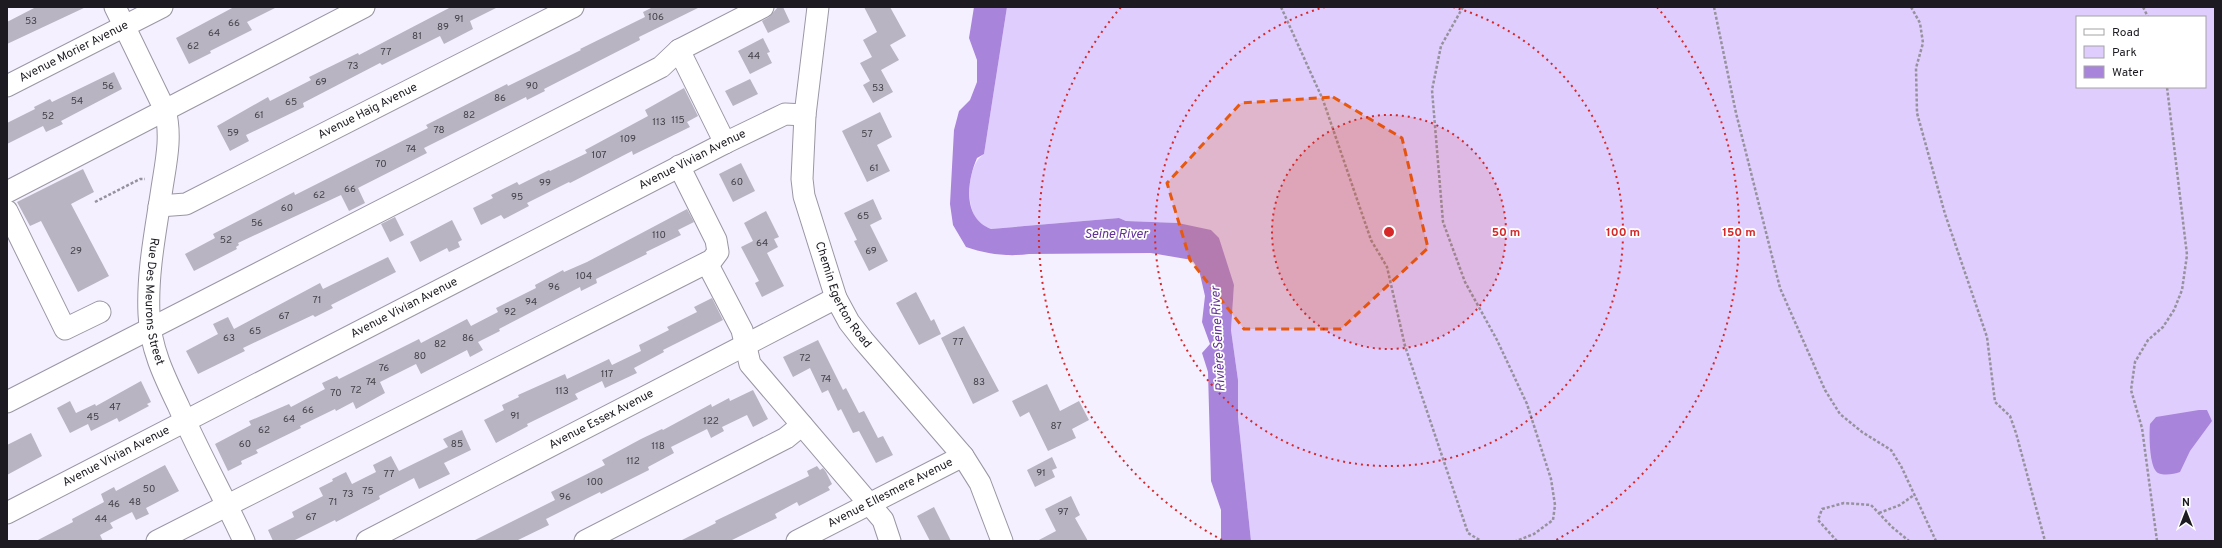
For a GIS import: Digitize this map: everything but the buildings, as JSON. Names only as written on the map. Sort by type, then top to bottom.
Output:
[{"type":"street","name":"Rue Des Meurons Street","points":[[115,7],[165,110],[169,124],[168,150],[149,284],[150,329],[159,363],[185,422],[244,541]]},
{"type":"street","name":"Avenue Morier Avenue","points":[[7,86],[162,7]]},
{"type":"street","points":[[7,192],[364,7]]},
{"type":"street","name":"Avenue Haig Avenue","points":[[159,206],[186,204],[573,7]]},
{"type":"street","points":[[7,402],[661,67],[679,50],[763,7]]},
{"type":"street","name":"Chemin Egerton Road","points":[[818,7],[805,115],[802,179],[804,196],[836,298],[849,322],[863,340],[962,456],[980,482],[1002,541]]},
{"type":"street","points":[[679,50],[725,142]]},
{"type":"street","name":"Avenue Vivian Avenue","points":[[7,514],[725,142],[785,114],[805,115]]},
{"type":"street","points":[[157,541],[712,260],[718,252],[716,240],[679,166]]},
{"type":"street","points":[[7,211],[64,328],[100,312]]},
{"type":"street","points":[[707,262],[742,330],[750,364],[883,520],[890,541]]},
{"type":"street","name":"Avenue Essex Avenue","points":[[367,541],[836,298]]},
{"type":"street","points":[[585,541],[786,438],[802,425]]},
{"type":"street","name":"Avenue Ellesmere Avenue","points":[[798,541],[962,456]]},
{"type":"path","points":[[1281,7],[1323,100],[1371,240],[1387,267],[1405,346],[1468,533],[1481,541]]},
{"type":"path","points":[[1463,7],[1441,46],[1432,90],[1443,222],[1465,282],[1500,346],[1527,404],[1551,479],[1555,505],[1553,520],[1534,534],[1516,541]]},
{"type":"path","points":[[1714,7],[1736,113],[1780,288],[1825,390],[1840,414],[1862,432],[1891,450],[1936,541]]},
{"type":"path","points":[[1911,7],[1920,23],[1923,43],[1916,68],[1917,113],[1945,214],[1987,337],[1995,402],[2010,416],[2045,541]]},
{"type":"path","points":[[2143,7],[2148,16]]},
{"type":"path","points":[[2157,541],[2142,428],[2131,390],[2135,362],[2148,340],[2163,327],[2174,310],[2182,290],[2187,255],[2183,210],[2167,88]]},
{"type":"path","points":[[95,202],[140,179],[163,182]]},
{"type":"path","points":[[1878,513],[1900,505],[1914,495]]},
{"type":"path","points":[[1837,541],[1818,520],[1822,509],[1844,502],[1871,505],[1909,541]]},
{"type":"highlighted area","points":[[1333,97],[1402,138],[1428,248],[1341,329],[1244,329],[1190,260],[1167,183],[1241,103]]},
{"type":"green space","points":[[1007,7],[2215,7],[2215,541],[1251,541],[1238,417],[1238,380],[1231,330],[1234,285],[1178,223],[1126,221],[1119,218],[991,229],[984,226],[976,219],[970,200],[971,178],[978,160],[984,154]]},
{"type":"water","name":"Seine River","points":[[974,7],[1007,7],[984,154],[977,158],[969,188],[971,208],[975,216],[982,224],[991,229],[1119,218],[1126,221],[1178,223],[1211,230],[1219,238],[1234,285],[1231,330],[1238,380],[1238,417],[1251,541],[1221,541],[1221,510],[1211,481],[1208,372],[1202,353],[1210,344],[1202,322],[1205,296],[1199,270],[1192,260],[1151,253],[997,254],[966,247],[953,225],[950,204],[954,130],[959,111],[970,100],[977,82],[977,60],[969,38]]},
{"type":"water","points":[[2207,410],[2212,421],[2190,451],[2180,472],[2166,475],[2158,473],[2155,470],[2151,458],[2150,424],[2156,417]]},
{"type":"water label","name":"Rivière Seine River","points":[[1219,339]]}]
